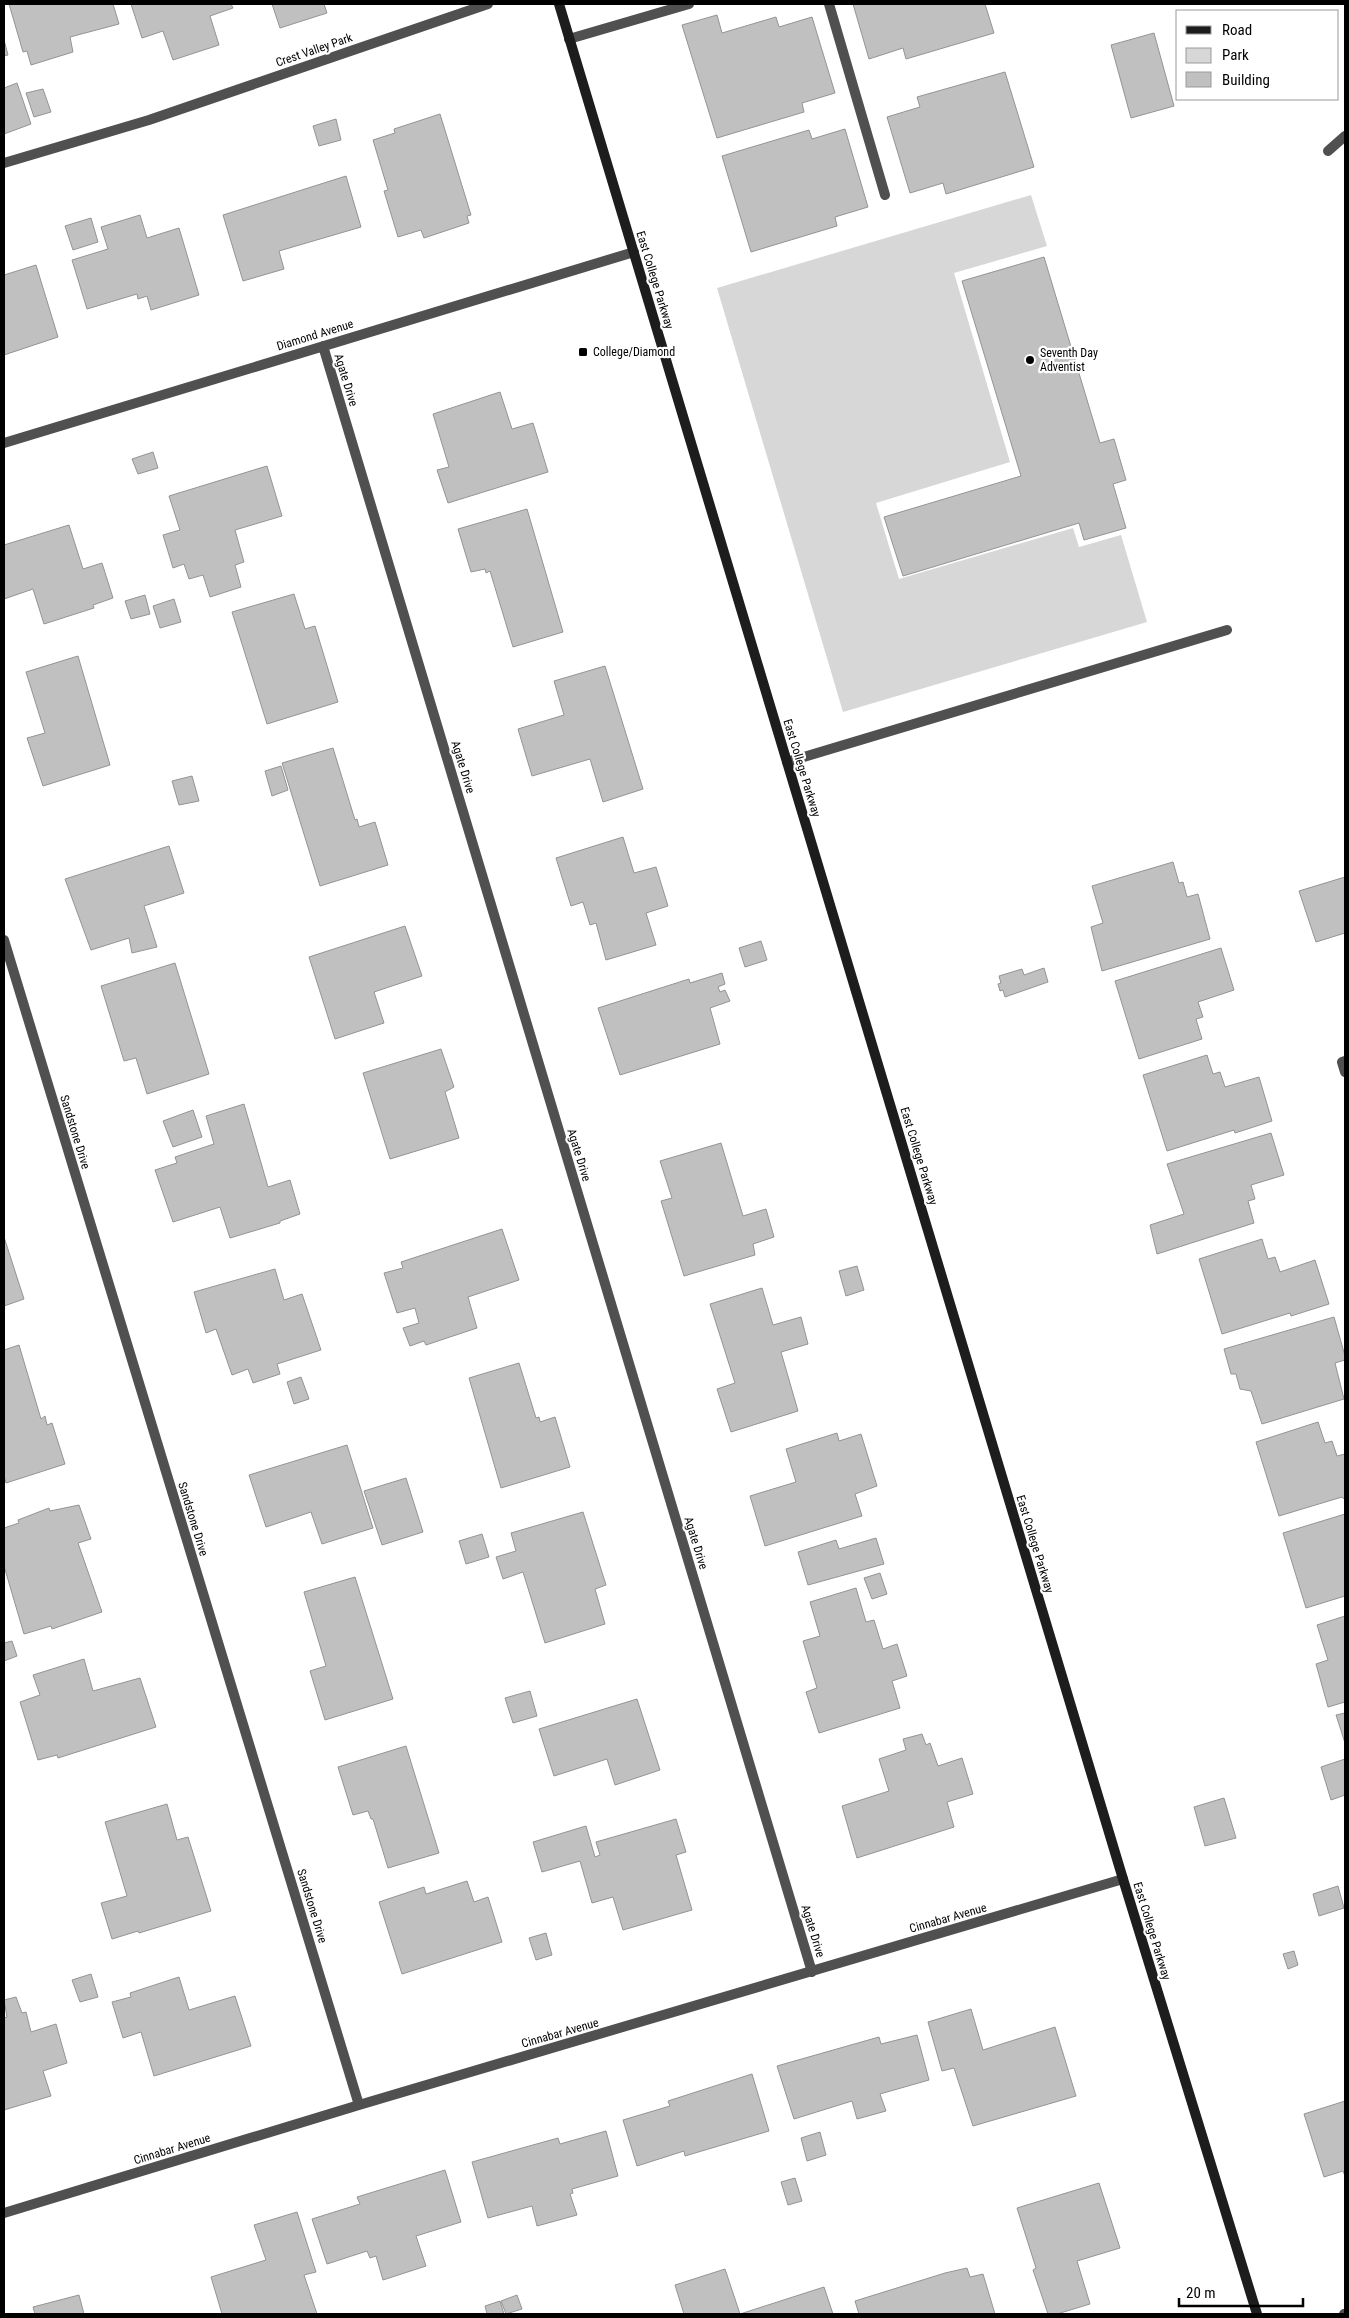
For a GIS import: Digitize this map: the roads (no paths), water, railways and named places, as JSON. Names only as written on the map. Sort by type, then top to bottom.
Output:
[{"type":"main road","name":"East College Parkway","points":[[559,4],[1123,1879],[1257,2314]]},
{"type":"street","name":"Crest Valley Park","points":[[4,162],[149,120],[488,4]]},
{"type":"street","points":[[569,39],[689,4]]},
{"type":"street","points":[[829,4],[885,195]]},
{"type":"street","points":[[1328,151],[1345,136]]},
{"type":"street","name":"Diamond Avenue","points":[[4,443],[634,252]]},
{"type":"street","name":"Agate Drive","points":[[323,346],[812,1972]]},
{"type":"street","points":[[788,762],[1227,630]]},
{"type":"street","name":"Sandstone Drive","points":[[4,940],[360,2105]]},
{"type":"street","name":"Cinnabar Avenue","points":[[4,2213],[360,2105],[1123,1879]]},
{"type":"place","name":"College/Diamond","points":[[583,352]]},
{"type":"place","name":"Seventh Day Adventist","points":[[1030,360]]}]
